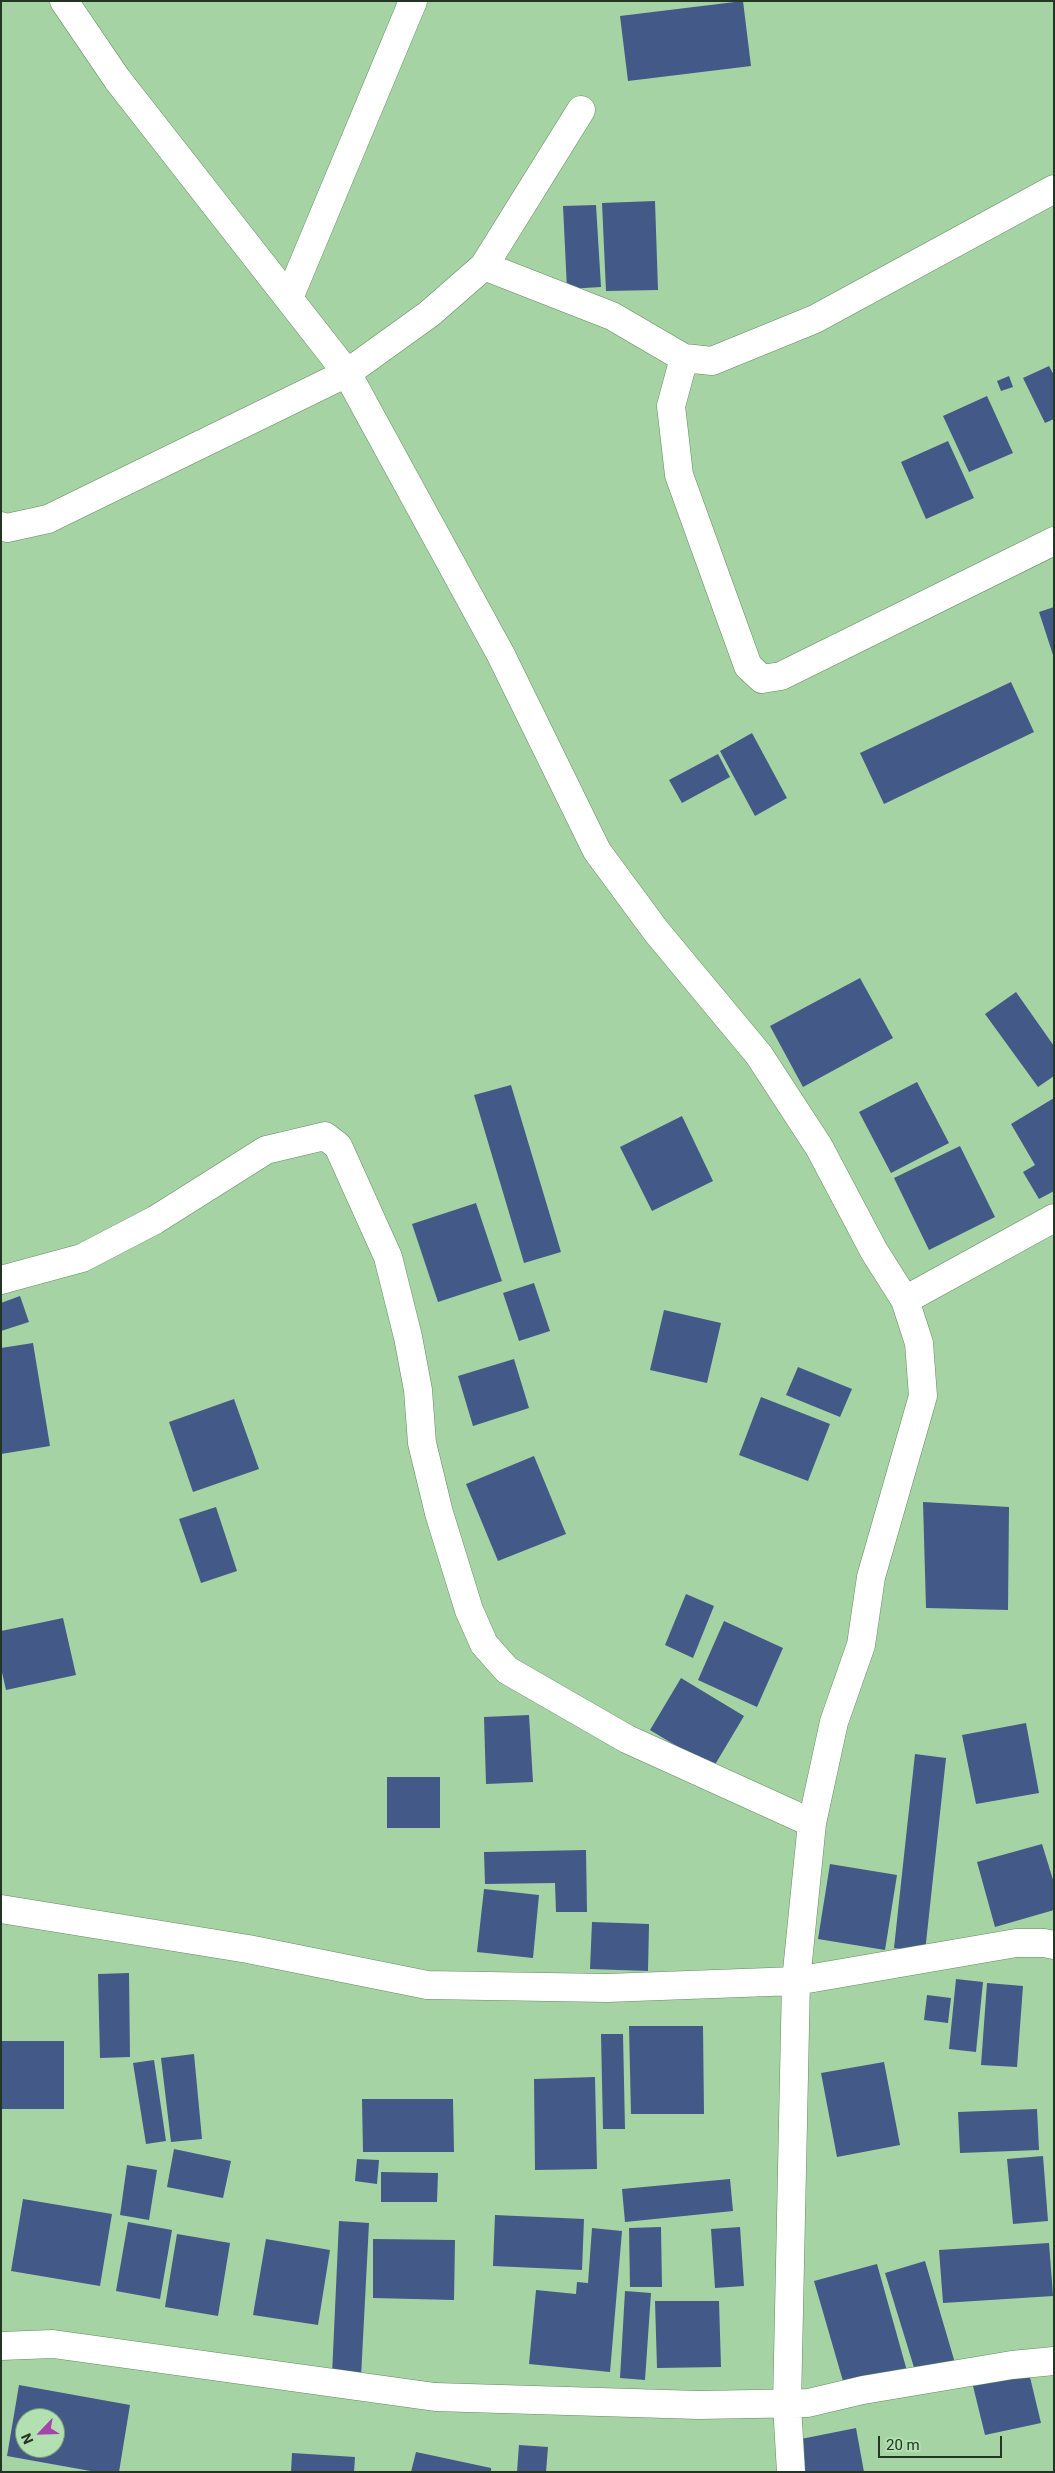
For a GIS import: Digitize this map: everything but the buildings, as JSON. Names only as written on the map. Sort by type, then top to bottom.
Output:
[{"type":"street","points":[[64,1],[117,79],[348,372],[501,655],[597,851],[656,931],[759,1055],[819,1147],[874,1251],[905,1300],[919,1343],[923,1396],[871,1577],[861,1645],[834,1722],[812,1823],[796,1981],[787,2405],[791,2472]]},
{"type":"street","points":[[289,298],[413,1]]},
{"type":"street","points":[[1,526],[7,528],[48,518],[348,372],[429,314],[484,266],[581,110]]},
{"type":"street","points":[[484,266],[612,316],[684,358],[712,362],[815,320],[1054,189]]},
{"type":"street","points":[[684,358],[671,406],[679,475],[748,666],[762,679],[781,676],[1054,541]]},
{"type":"street","points":[[1,1280],[82,1258],[115,1243],[266,1150],[325,1136],[332,1140],[345,1161],[388,1257],[396,1284],[418,1390],[422,1443],[439,1514],[469,1610],[484,1644],[507,1670],[627,1739],[812,1823]]},
{"type":"street","points":[[905,1300],[1054,1218]]},
{"type":"street","points":[[1,1909],[248,1949],[427,1985],[606,1988],[796,1981],[1016,1943],[1054,1945]]},
{"type":"street","points":[[1,2346],[53,2344],[435,2397],[649,2404],[808,2404],[863,2390],[1012,2365],[1054,2360]]}]
